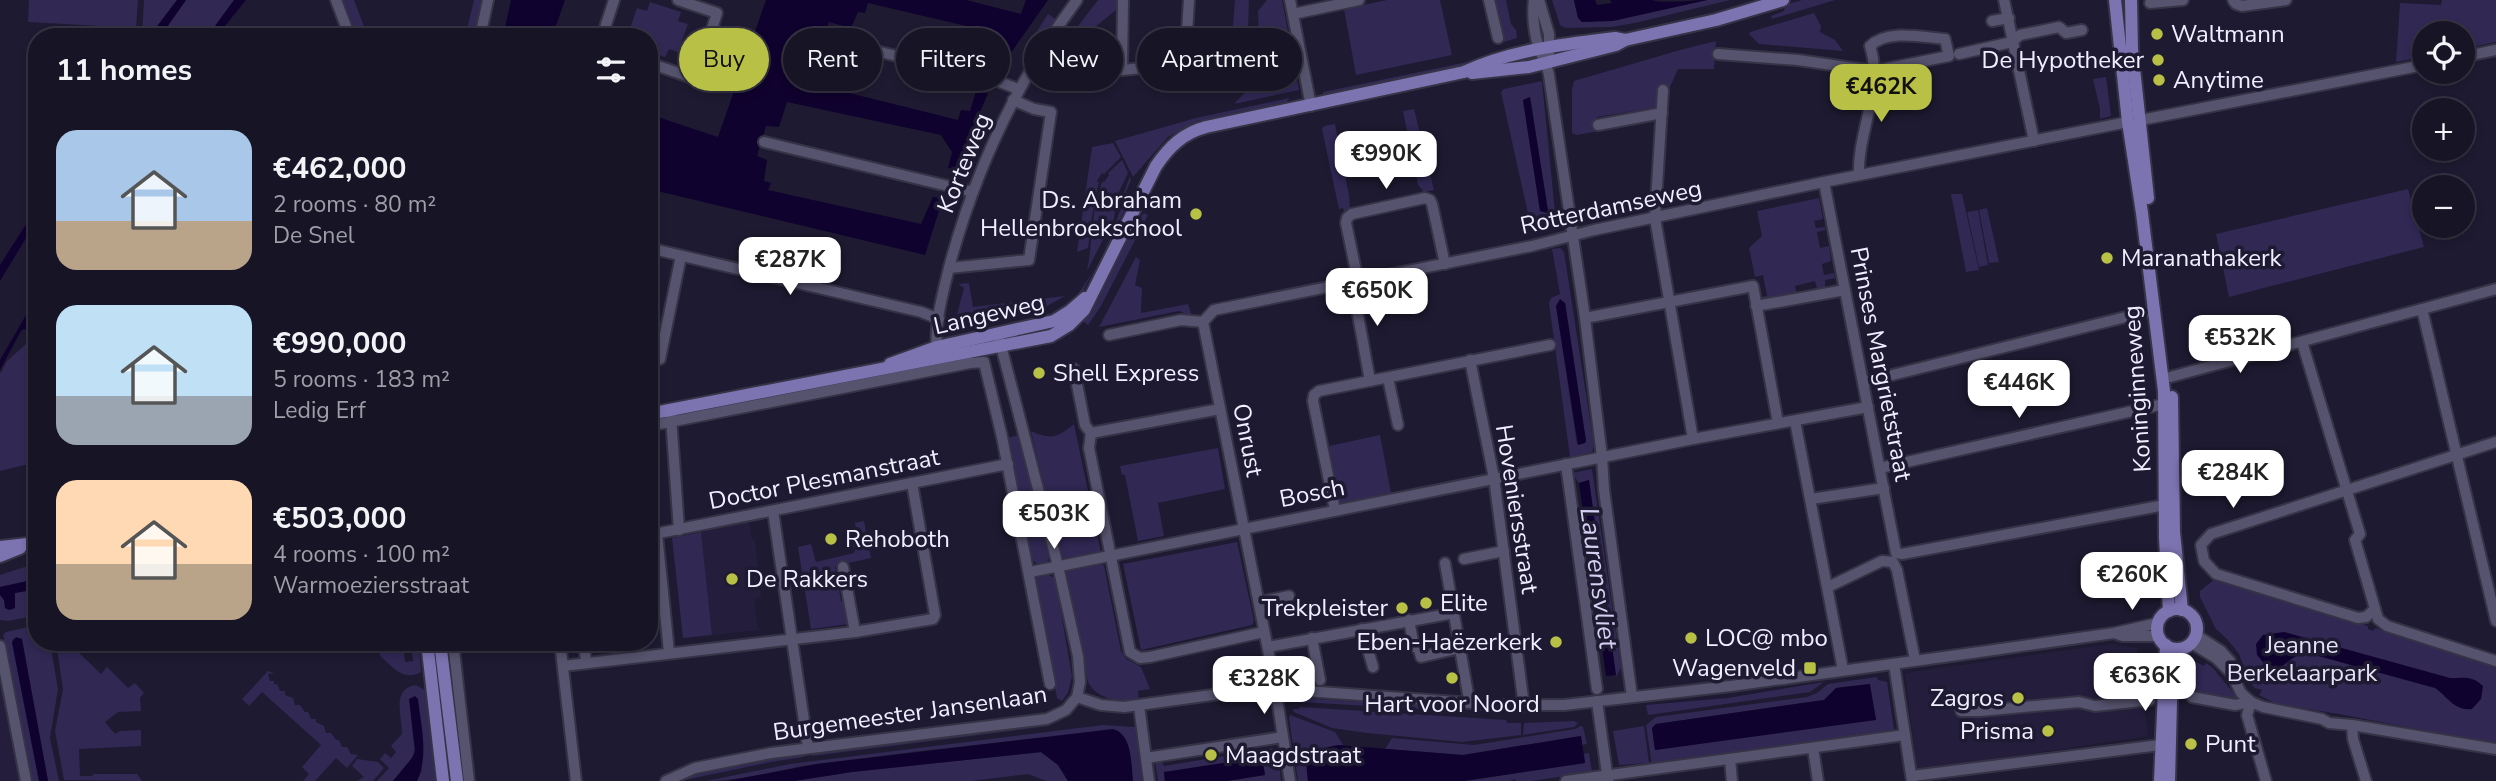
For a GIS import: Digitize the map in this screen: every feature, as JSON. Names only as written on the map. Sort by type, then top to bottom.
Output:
[{"type":"main road","points":[[1464,72],[1476,74],[1547,63],[1616,45],[1625,40],[1716,20],[1783,0]]},
{"type":"main road","points":[[2115,0],[2135,121]]},
{"type":"main road","points":[[2132,0],[2135,121]]},
{"type":"main road","points":[[1464,72],[1545,48],[1615,38],[1625,40]]},
{"type":"main road","name":"Langeweg","points":[[658,415],[671,416],[999,340],[1051,336],[1084,310],[1156,166],[1168,149],[1184,136],[1206,127],[1464,72]]},
{"type":"main road","name":"Koninginneweg","points":[[2135,121],[2142,213],[2164,404],[2165,505],[2176,611]]},
{"type":"main road","name":"Koninginneweg","points":[[2135,121],[2145,174],[2170,377],[2174,431],[2176,611]]},
{"type":"main road","points":[[0,547],[28,544]]},
{"type":"main road","points":[[0,556],[28,545]]},
{"type":"main road","points":[[2160,781],[2165,638],[2176,611],[2189,613],[2195,621],[2193,639],[2165,638]]},
{"type":"main road","points":[[2165,638],[2171,701],[2169,781]]},
{"type":"main road","points":[[428,651],[443,781]]},
{"type":"main road","points":[[441,651],[457,781]]},
{"type":"street","points":[[336,0],[347,28]]},
{"type":"street","points":[[482,28],[488,0]]},
{"type":"street","points":[[605,28],[614,0]]},
{"type":"street","points":[[658,67],[696,79],[718,13],[678,0]]},
{"type":"street","name":"Korteweg","points":[[937,353],[939,318],[949,268],[973,192],[1016,95],[1048,41],[1077,0]]},
{"type":"street","points":[[1123,0],[1122,70],[1185,64],[1189,0]]},
{"type":"street","points":[[1290,0],[1311,106]]},
{"type":"street","points":[[1293,14],[1359,0]]},
{"type":"street","points":[[1489,0],[1498,38]]},
{"type":"street","points":[[1536,0],[1585,318],[1604,490],[1632,697]]},
{"type":"street","points":[[2004,0],[2034,141]]},
{"type":"street","points":[[2150,3],[2183,0]]},
{"type":"street","points":[[2233,0],[2242,6],[2286,0]]},
{"type":"street","points":[[1992,21],[2009,18]]},
{"type":"street","points":[[1959,54],[2012,42],[2020,35],[2059,27],[2066,33],[2082,30]]},
{"type":"street","points":[[1718,54],[1798,60],[1874,71],[1949,56],[1945,39],[1898,35],[1874,42],[1870,46],[1874,71],[1858,159],[1859,175]]},
{"type":"street","points":[[2475,54],[2496,50]]},
{"type":"street","points":[[882,52],[992,79],[1034,109],[1051,112],[1029,260],[949,268]]},
{"type":"street","name":"Rotterdamseweg","points":[[1109,335],[1181,320],[1203,322],[1214,310],[1445,264],[1824,182],[2412,67]]},
{"type":"street","points":[[1663,90],[1655,218],[1693,439]]},
{"type":"street","points":[[1598,125],[1662,113]]},
{"type":"street","points":[[764,142],[973,192]]},
{"type":"street","name":"Prinses Margrietstraat","points":[[1824,182],[1884,488],[1893,557],[1915,660]]},
{"type":"street","points":[[1370,381],[1347,218],[1352,214],[1424,198],[1430,200],[1445,264]]},
{"type":"street","points":[[658,250],[939,318]]},
{"type":"street","points":[[660,359],[681,256]]},
{"type":"street","points":[[1585,318],[1753,286],[1778,423]]},
{"type":"street","points":[[2170,377],[2496,289]]},
{"type":"street","points":[[1756,306],[1845,290]]},
{"type":"street","points":[[2422,309],[2496,621]]},
{"type":"street","points":[[1864,382],[2154,310]]},
{"type":"street","name":"Onrust","points":[[1203,322],[1268,647],[1290,781]]},
{"type":"street","points":[[999,340],[1058,566],[1078,656],[1080,682],[1077,697]]},
{"type":"street","points":[[2302,342],[2360,534],[2355,540],[2378,619],[2387,626],[2496,660]]},
{"type":"street","points":[[1335,510],[1314,395],[1319,391],[1550,345]]},
{"type":"street","name":"Hoveniersstraat","points":[[1470,360],[1494,478],[1524,706]]},
{"type":"street","name":"Langeweg","points":[[658,422],[671,416],[981,362],[986,364],[1008,464]]},
{"type":"street","points":[[1074,369],[1085,425],[1091,433],[1089,448],[1130,652],[1140,658],[1150,657],[1264,632]]},
{"type":"street","points":[[1388,377],[1398,425]]},
{"type":"street","points":[[1880,468],[2164,404]]},
{"type":"street","name":"Bosch","points":[[1030,572],[1494,478],[1868,407]]},
{"type":"street","points":[[1091,433],[1220,409]]},
{"type":"street","points":[[671,416],[679,530]]},
{"type":"street","points":[[1795,421],[1843,670]]},
{"type":"street","points":[[2375,609],[2366,617],[2358,618],[2216,574],[2201,553],[2201,545],[2211,534],[2496,442]]},
{"type":"street","points":[[1008,464],[1050,684]]},
{"type":"street","name":"Doctor Plesmanstraat","points":[[658,534],[1008,464]]},
{"type":"street","points":[[1566,464],[1597,689]]},
{"type":"street","points":[[563,666],[855,632],[933,620],[935,615],[912,483]]},
{"type":"street","points":[[1811,499],[1884,488]]},
{"type":"street","points":[[1828,587],[1902,554],[2165,505]]},
{"type":"street","points":[[773,511],[808,748]]},
{"type":"street","points":[[1464,559],[1504,551]]},
{"type":"street","points":[[1445,563],[1468,694]]},
{"type":"street","points":[[843,567],[855,632]]},
{"type":"street","points":[[658,572],[669,652]]},
{"type":"street","points":[[1259,602],[1289,596]]},
{"type":"street","points":[[1268,647],[1454,613]]},
{"type":"street","points":[[1409,620],[1414,647],[1418,647],[1420,657],[1460,648]]},
{"type":"street","points":[[1362,629],[1373,667]]},
{"type":"street","name":"Burgemeester Jansenlaan","points":[[666,781],[695,768],[752,756],[1048,719],[1066,710],[1077,697],[1101,705],[1139,706],[1241,691],[1275,690],[1524,706],[1632,697],[2114,633],[2123,636],[2165,638]]},
{"type":"street","points":[[1312,638],[1320,680]]},
{"type":"street","points":[[2193,639],[2231,673],[2241,693],[2251,702],[2263,707],[2322,719],[2337,718],[2352,724],[2496,750]]},
{"type":"street","points":[[0,646],[26,781]]},
{"type":"street","points":[[454,651],[469,781]]},
{"type":"street","points":[[561,651],[576,781]]},
{"type":"street","points":[[585,651],[586,662]]},
{"type":"street","points":[[1894,664],[1912,778],[2161,745]]},
{"type":"street","points":[[2192,697],[2235,705],[2251,702]]},
{"type":"street","points":[[1961,711],[2079,702],[2095,706],[2150,700]]},
{"type":"street","points":[[1597,701],[1608,778]]},
{"type":"street","points":[[2251,702],[2247,715],[2266,781]]},
{"type":"street","points":[[1139,706],[1149,781]]},
{"type":"street","points":[[2352,724],[2353,739],[2366,781]]},
{"type":"street","points":[[1566,781],[1642,776],[1730,759],[1905,735]]},
{"type":"street","points":[[1146,758],[1283,737]]},
{"type":"street","points":[[1813,748],[1818,781]]},
{"type":"street","points":[[1730,759],[1732,781]]},
{"type":"shaded area","name":"De Rakkers","points":[[749,522],[752,540],[755,540],[761,597],[754,599],[758,630],[712,635],[701,532]]},
{"type":"shaded area","points":[[2111,644],[2137,648],[2148,736],[1917,771],[1905,673]]},
{"type":"shaded area","points":[[0,661],[24,781],[0,781]]},
{"type":"green space","points":[[29,0],[138,0],[136,28],[28,22]]},
{"type":"green space","points":[[144,0],[177,0],[156,28],[142,28]]},
{"type":"green space","points":[[186,0],[234,0],[214,28],[166,28]]},
{"type":"green space","points":[[343,0],[354,0],[365,28],[354,28]]},
{"type":"green space","points":[[474,0],[482,0],[477,28],[467,28]]},
{"type":"green space","points":[[1098,0],[1119,0],[1121,6],[1094,28],[1077,28]]},
{"type":"green space","points":[[1235,0],[1249,0],[1248,28],[1233,28]]},
{"type":"green space","points":[[1267,0],[1282,0],[1287,28],[1259,28],[1258,11]]},
{"type":"green space","points":[[1387,0],[1440,0],[1452,55],[1356,75],[1344,9]]},
{"type":"green space","points":[[1494,0],[1506,0],[1517,38],[1504,42]]},
{"type":"green space","points":[[1552,0],[1574,0],[1578,18],[1582,22],[1613,20],[1707,0],[1730,0],[1635,23],[1611,27],[1566,28],[1560,25]]},
{"type":"green space","points":[[1802,0],[1835,0],[1772,19],[1771,16],[1784,11],[1785,5]]},
{"type":"green space","points":[[2442,0],[2496,0],[2496,42],[2475,46],[2475,21],[2412,21],[2412,59],[2396,62],[2400,3],[2441,5]]},
{"type":"green space","points":[[650,2],[681,12],[678,21],[688,24],[687,28],[679,28],[678,52],[669,49],[665,57],[658,55],[658,28],[630,28],[637,8],[647,11]]},
{"type":"green space","points":[[1814,13],[1821,26],[1820,32],[1835,40],[1843,51],[1759,44],[1749,34],[1750,32]]},
{"type":"green space","points":[[1048,14],[1057,20],[1051,28],[1039,28]]},
{"type":"green space","points":[[1716,41],[1714,69],[1678,69],[1669,89],[1660,89],[1658,107],[1597,117],[1596,125],[1599,131],[1577,135],[1572,133],[1574,81]]},
{"type":"green space","points":[[1516,46],[1517,51],[1449,70],[1323,95],[1323,92],[1477,60]]},
{"type":"green space","points":[[2106,77],[2111,116],[2100,119],[2093,79]]},
{"type":"green space","points":[[1542,81],[1556,222],[1535,231],[1531,227],[1501,92],[1504,89]],"holes":[[[1530,97],[1548,211],[1540,210],[1523,100]]]},
{"type":"green space","points":[[1246,91],[1294,91],[1234,104]]},
{"type":"green space","points":[[1290,98],[1286,102],[1197,121],[1168,137],[1133,177],[1115,141],[1196,118]]},
{"type":"green space","points":[[1414,109],[1434,190],[1424,192],[1418,185],[1403,111]]},
{"type":"green space","points":[[1335,124],[1349,195],[1350,209],[1344,211],[1343,208],[1339,209],[1322,129]]},
{"type":"green space","points":[[1113,143],[1121,157],[1102,173],[1097,181],[1099,183],[1087,232],[1090,233],[1088,248],[1077,252],[1092,147]]},
{"type":"green space","points":[[1122,160],[1128,173],[1118,194],[1114,218],[1087,271],[1098,193],[1108,173]]},
{"type":"green space","points":[[1130,177],[1124,211],[1103,252],[1119,214]]},
{"type":"green space","points":[[2408,189],[2412,204],[2412,238],[2422,238],[2424,247],[2229,297],[2216,234]]},
{"type":"green space","points":[[1951,194],[1962,194],[1979,270],[1966,272]]},
{"type":"green space","points":[[1819,198],[1823,219],[1814,221],[1816,228],[1825,227],[1825,230],[1817,232],[1820,248],[1829,246],[1831,261],[1822,264],[1824,275],[1834,273],[1835,278],[1825,280],[1825,287],[1837,285],[1837,289],[1818,293],[1815,281],[1795,286],[1797,294],[1762,301],[1761,297],[1767,296],[1763,275],[1755,277],[1749,248],[1762,236],[1757,211]]},
{"type":"green space","points":[[1987,208],[1999,262],[1989,263],[1979,210]]},
{"type":"green space","points":[[1978,210],[1988,265],[1979,267],[1967,212]]},
{"type":"green space","points":[[1144,213],[1148,215],[1101,306],[1088,325],[1080,319],[1130,230]]},
{"type":"green space","points":[[1560,248],[1564,252],[1594,446],[1592,452],[1570,457],[1549,303],[1551,298],[1560,294],[1552,249]],"holes":[[[1565,303],[1586,441],[1577,444],[1556,306]]]},
{"type":"green space","points":[[1103,252],[1083,291],[1069,304],[1084,286]]},
{"type":"green space","points":[[1136,257],[1140,260],[1135,285],[1142,288],[1141,313],[1188,304],[1192,316],[1179,311],[1099,327]]},
{"type":"green space","points":[[969,283],[973,307],[1065,296],[1038,311],[960,330],[955,322],[964,288],[958,284]]},
{"type":"green space","points":[[28,344],[28,464],[0,471],[0,374],[7,361]]},
{"type":"green space","points":[[1074,424],[1101,553],[1072,560],[1064,559],[1059,553],[1031,431],[1044,436],[1054,436]]},
{"type":"green space","points":[[1018,435],[1050,555],[1045,564],[1032,559],[1007,438]]},
{"type":"green space","points":[[1380,435],[1391,493],[1340,503],[1339,497],[1335,497],[1325,455],[1330,453],[1329,446]]},
{"type":"green space","points":[[1218,448],[1225,489],[1158,503],[1164,536],[1138,541],[1125,475],[1122,475],[1120,466]]},
{"type":"green space","points":[[1592,469],[1621,668],[1616,677],[1589,480],[1579,483],[1572,473]]},
{"type":"green space","points":[[864,521],[871,558],[835,566],[841,601],[846,603],[849,624],[811,629],[798,547],[811,544],[816,562],[854,553],[856,548],[853,547],[850,531],[856,530],[855,523]]},
{"type":"green space","points":[[701,532],[712,635],[683,638],[672,538]]},
{"type":"green space","points":[[1237,542],[1254,621],[1252,625],[1141,650],[1123,564]]},
{"type":"green space","points":[[1099,562],[1104,566],[1121,651],[1126,659],[1141,667],[1150,689],[1138,691],[1139,701],[1103,696],[1088,682],[1066,580],[1067,571],[1071,568]]},
{"type":"green space","points":[[28,566],[28,581],[0,587],[0,575]]},
{"type":"green space","points":[[1044,573],[1055,578],[1072,676],[1068,693],[1062,701],[1057,698],[1036,585],[1036,578]]},
{"type":"green space","name":"Jeanne Berkelaarpark","points":[[2216,578],[2368,626],[2368,629],[2373,631],[2375,628],[2496,662],[2496,744],[2277,704],[2259,695],[2262,690],[2255,688],[2249,681],[2239,654],[2216,629],[2200,597],[2200,591]]},
{"type":"green space","points":[[28,591],[28,617],[0,620],[0,595],[12,610],[15,607],[15,593]]},
{"type":"green space","points":[[28,627],[28,651],[52,651],[58,689],[50,738],[59,781],[48,781],[21,638],[13,639],[12,642],[39,781],[31,781],[3,635]]},
{"type":"green space","points":[[57,651],[79,651],[101,674],[107,667],[128,688],[135,683],[144,693],[140,698],[141,711],[118,712],[105,722],[115,734],[120,731],[141,730],[141,746],[79,749],[80,776],[137,774],[142,781],[64,780],[55,731],[63,689]]},
{"type":"green space","points":[[380,651],[404,651],[405,662],[413,661],[412,651],[420,651],[421,672],[415,675],[404,674],[380,656]]},
{"type":"green space","points":[[2196,662],[2204,666],[2206,663],[2213,668],[2239,700],[2182,698],[2189,665]]},
{"type":"green space","points":[[268,671],[274,673],[268,674],[270,681],[274,681],[280,691],[285,691],[285,695],[293,698],[295,705],[300,705],[311,719],[316,719],[316,722],[324,726],[326,733],[331,733],[339,740],[342,747],[347,747],[351,754],[358,755],[347,768],[336,758],[315,781],[303,781],[309,774],[302,767],[321,745],[262,692],[249,706],[242,699]]},
{"type":"green space","points":[[1877,677],[1878,680],[1887,682],[1894,729],[1890,732],[1652,766],[1646,725],[1656,717],[1807,697],[1828,684]],"holes":[[[1869,684],[1876,719],[1655,750],[1652,728],[1656,724],[1824,700],[1836,688]]]},
{"type":"green space","points":[[1824,682],[1810,692],[1648,715],[1646,705],[1727,698]]},
{"type":"green space","points":[[416,685],[428,692],[440,781],[417,781],[422,770],[415,749],[412,758],[393,781],[377,781],[389,768],[380,759],[385,753],[391,758],[396,752],[391,746],[402,734],[400,704],[403,692]]},
{"type":"green space","points":[[1300,698],[1439,707],[1439,710],[1300,702]]},
{"type":"green space","points":[[1300,707],[1506,720],[1507,723],[1521,723],[1521,735],[1462,742],[1367,733],[1332,728],[1294,712],[1293,709]]},
{"type":"green space","points":[[1290,715],[1335,732],[1343,745],[1305,752],[1308,781],[1298,781]]},
{"type":"green space","points":[[1524,723],[1578,723],[1574,727],[1523,735]]},
{"type":"green space","points":[[1103,725],[1135,727],[1142,781],[1133,781],[1128,747],[1118,731],[892,754],[706,781],[790,764]]},
{"type":"green space","points":[[1049,726],[812,756],[811,752]]},
{"type":"green space","points":[[1581,726],[1587,744],[1582,745],[1581,736],[1463,755],[1385,749],[1392,738],[1474,745]]},
{"type":"green space","points":[[1644,726],[1649,763],[1619,765],[1613,731]]},
{"type":"green space","points":[[1273,748],[1278,753],[1281,781],[1227,781],[1265,775],[1262,757],[1164,773],[1165,781],[1158,781],[1155,762],[1162,762],[1164,766]]},
{"type":"green space","points":[[1041,752],[1058,765],[1068,781],[1046,781],[1028,774],[971,781],[794,781],[852,772]]},
{"type":"green space","points":[[805,753],[804,757],[680,781],[723,766]]},
{"type":"green space","points":[[1589,753],[1592,772],[1531,781],[1464,781],[1585,763],[1584,754]]},
{"type":"green space","points":[[357,759],[378,762],[384,768],[373,781],[357,781],[364,777],[352,766]]},
{"type":"water","points":[[177,0],[186,0],[166,28],[156,28]]},
{"type":"water","points":[[234,0],[246,0],[223,28],[214,28]]},
{"type":"water","points":[[511,0],[565,0],[555,28],[505,28]]},
{"type":"water","points":[[766,0],[966,0],[1021,14],[1026,0],[1048,0],[1028,28],[1024,28],[1024,34],[1010,54],[1010,28],[975,28],[868,3],[865,13],[858,12],[851,28],[829,22],[827,28],[783,28],[783,91],[841,91],[958,120],[961,110],[970,111],[976,91],[988,93],[956,170],[948,168],[952,152],[941,135],[787,102],[779,127],[766,126],[757,156],[767,160],[764,181],[771,183],[768,190],[921,224],[933,197],[943,198],[925,255],[658,191],[658,117],[718,137],[734,91],[769,91],[769,28],[756,28]]},
{"type":"water","points":[[1574,0],[1595,0],[1597,5],[1612,3],[1610,0],[1707,0],[1613,21],[1582,22],[1578,18]]},
{"type":"water","points":[[1530,97],[1547,213],[1540,211],[1523,100]]},
{"type":"water","points":[[28,221],[28,235],[0,281],[0,265]]},
{"type":"water","points":[[1560,299],[1565,303],[1586,441],[1578,445],[1556,306]]},
{"type":"water","points":[[28,312],[28,330],[21,331],[0,370],[0,360]]},
{"type":"water","name":"Laurensvliet","points":[[1589,480],[1616,675],[1606,676],[1579,483]]},
{"type":"water","points":[[28,581],[28,591],[15,593],[15,608],[9,610],[5,608],[0,587]]},
{"type":"water","points":[[2284,632],[2450,678],[2471,679],[2483,686],[2481,699],[2472,709],[2460,708],[2435,688],[2307,653],[2277,668],[2271,667],[2257,655],[2256,644],[2263,635]]},
{"type":"water","points":[[16,637],[22,639],[48,781],[39,781],[12,642]]},
{"type":"water","points":[[1870,684],[1876,720],[1655,750],[1652,728],[1656,724],[1824,700],[1836,688]]},
{"type":"water","points":[[415,696],[418,699],[423,741],[421,771],[417,781],[393,781],[415,752],[409,699]]},
{"type":"water","points":[[1113,729],[1120,732],[1128,744],[1133,781],[1068,781],[1058,765],[1041,752],[852,772],[794,781],[727,781],[817,764]]},
{"type":"water","points":[[1581,736],[1585,763],[1464,781],[1308,781],[1305,752],[1338,745],[1463,755]]},
{"type":"water","points":[[1262,757],[1265,775],[1227,781],[1165,781],[1164,772]]},
{"type":"place","name":"Waltmann","points":[[2157,34]]},
{"type":"place","name":"De Hypotheker","points":[[2158,60]]},
{"type":"place","name":"Anytime","points":[[2159,80]]},
{"type":"place","name":"Ds. Abraham Hellenbroekschool","points":[[1196,214]]},
{"type":"place","name":"Maranathakerk","points":[[2107,258]]},
{"type":"place","name":"Shell Express","points":[[1039,373]]},
{"type":"place","name":"Rehoboth","points":[[831,539]]},
{"type":"place","name":"De Rakkers","points":[[732,579]]},
{"type":"place","name":"Elite","points":[[1426,603]]},
{"type":"place","name":"Trekpleister","points":[[1402,608]]},
{"type":"place","name":"LOC@ mbo","points":[[1691,638]]},
{"type":"place","name":"Eben-Haëzerkerk","points":[[1556,642]]},
{"type":"place","name":"Wagenveld","points":[[1810,668]]},
{"type":"place","name":"Hart voor Noord","points":[[1452,678]]},
{"type":"place","name":"Zagros","points":[[2018,698]]},
{"type":"place","name":"Prisma","points":[[2048,731]]},
{"type":"place","name":"Punt","points":[[2191,744]]},
{"type":"place","name":"Maagdstraat","points":[[1211,755]]}]
